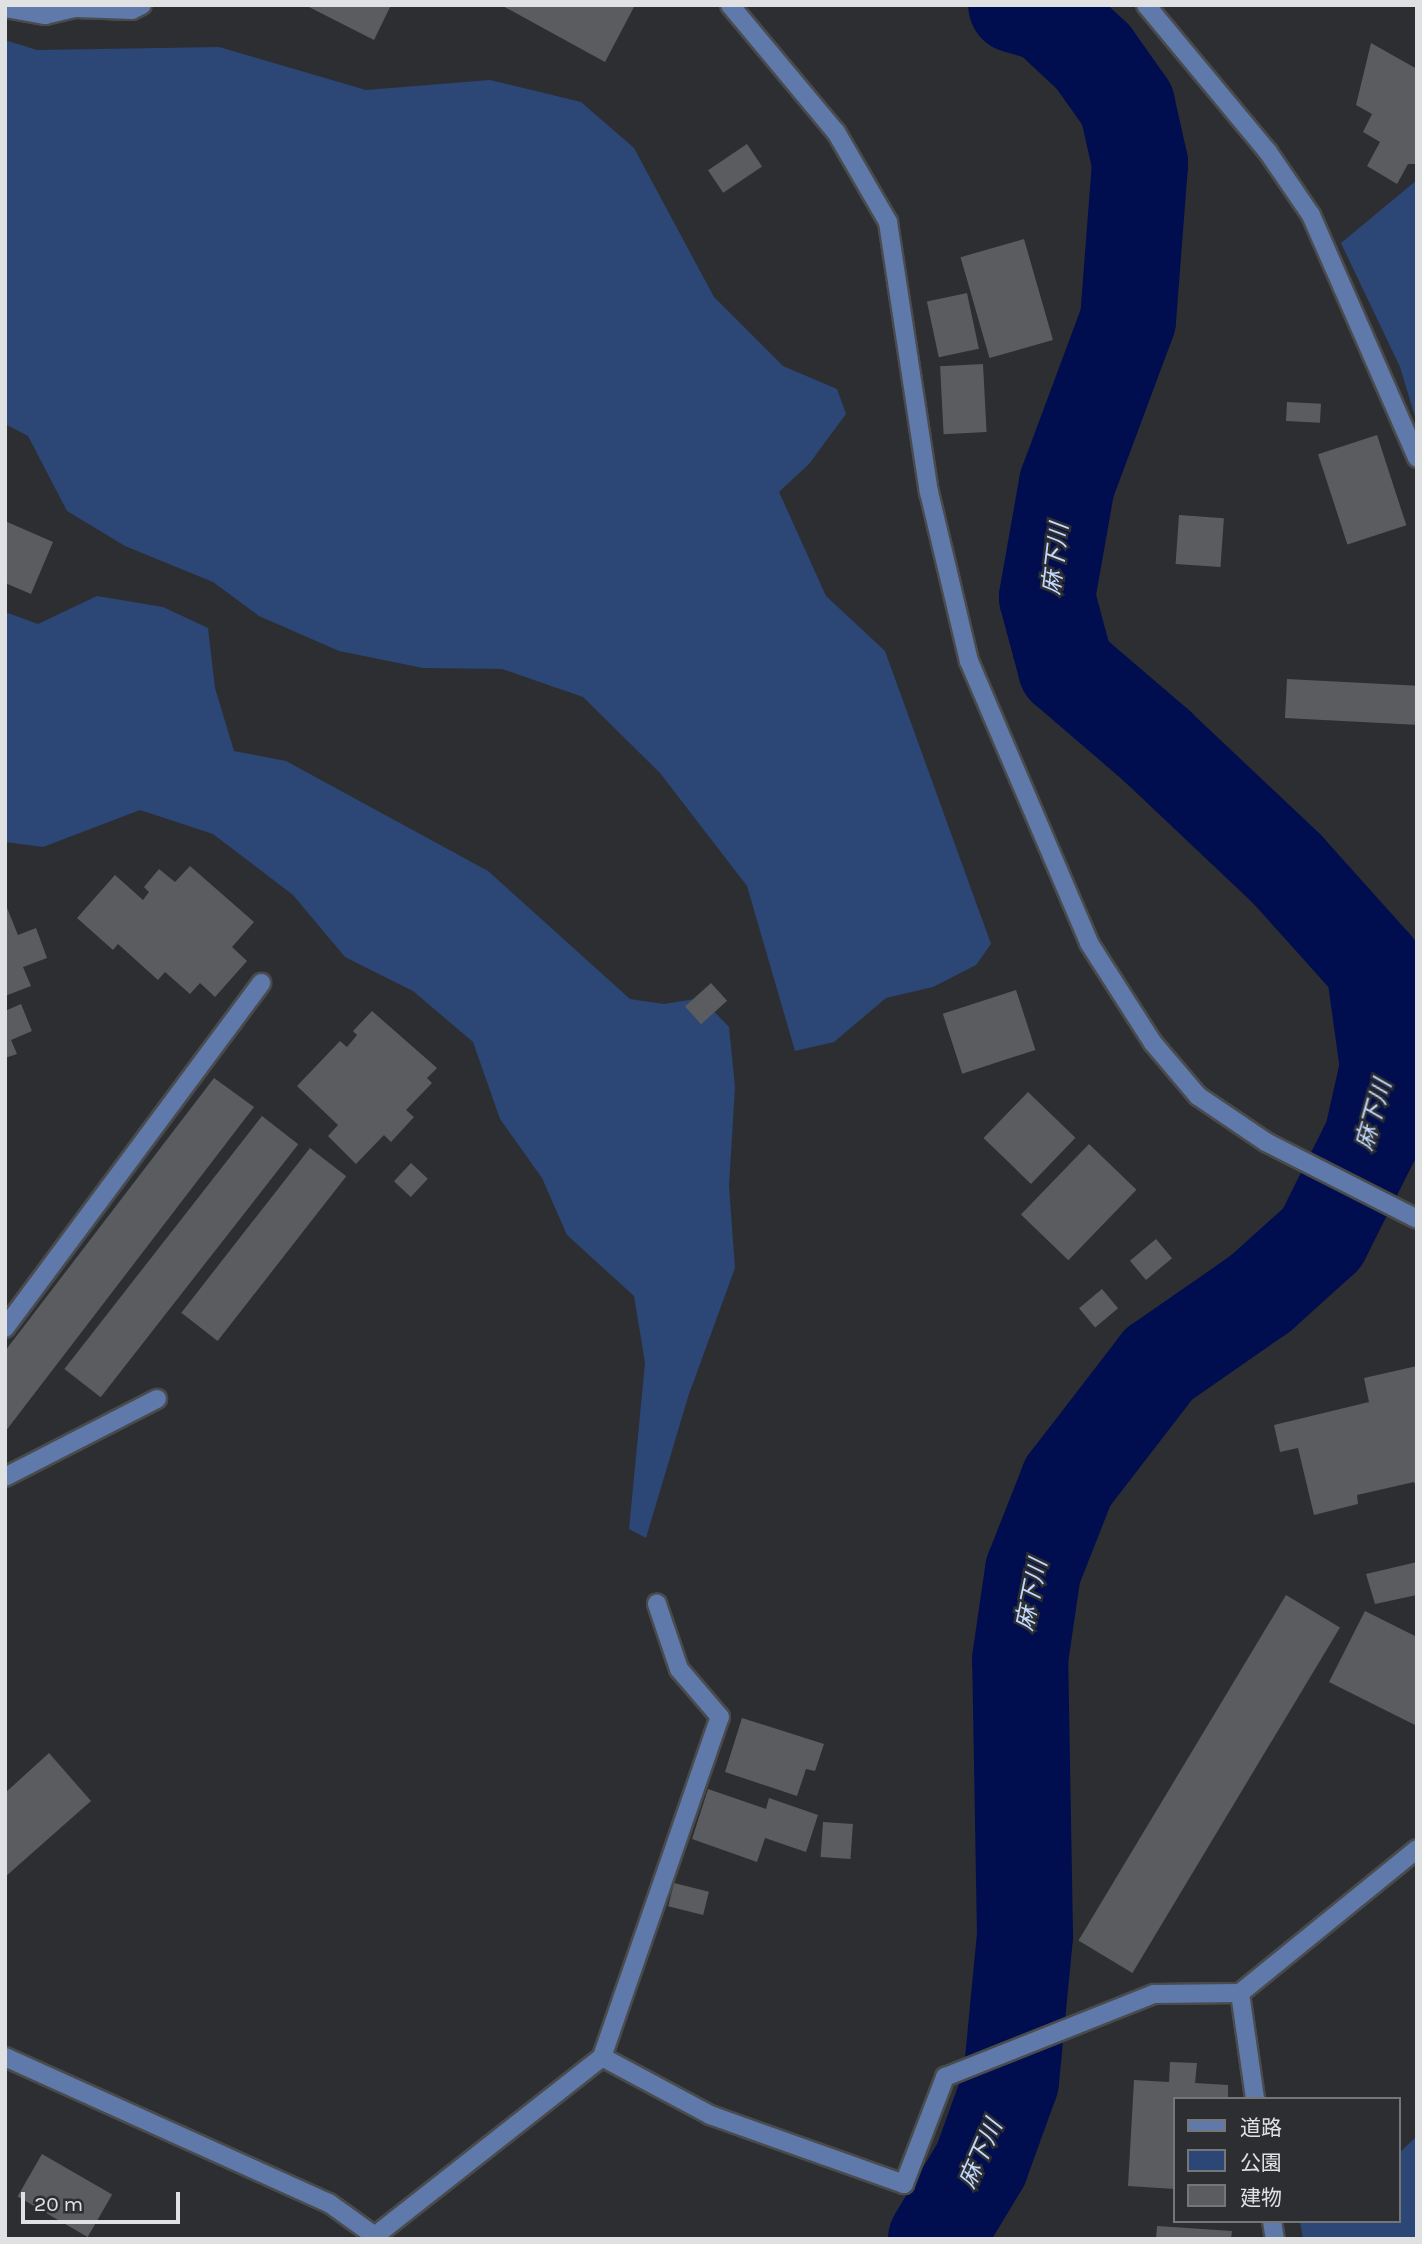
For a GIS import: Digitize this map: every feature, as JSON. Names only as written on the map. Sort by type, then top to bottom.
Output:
[{"type":"street","points":[[5,8],[45,15],[76,8],[132,10],[142,5]]},
{"type":"street","points":[[730,5],[836,132],[888,222],[929,492],[969,662],[1089,943],[1153,1043],[1198,1096],[1266,1142],[1417,1219]]},
{"type":"street","points":[[1146,5],[1268,152],[1311,215],[1417,458]]},
{"type":"street","points":[[5,1328],[261,984]]},
{"type":"street","points":[[5,1477],[156,1399]]},
{"type":"street","points":[[5,2057],[329,2203],[378,2237],[602,2057],[720,1717],[679,1669],[657,1604]]},
{"type":"street","points":[[602,2057],[710,2115],[904,2184],[945,2077],[971,2063],[1052,2035],[1154,1994],[1240,1993],[1417,1849]]},
{"type":"street","points":[[1240,1993],[1255,2097]]},
{"type":"green space","points":[[5,40],[37,50],[219,47],[366,90],[490,80],[581,102],[634,148],[714,297],[783,366],[837,389],[846,414],[809,464],[779,492],[826,596],[885,651],[991,944],[976,965],[933,987],[886,998],[834,1042],[795,1051],[747,886],[660,773],[583,697],[502,669],[423,668],[339,651],[259,616],[213,582],[125,546],[67,511],[28,436],[5,424]]},
{"type":"green space","points":[[1417,180],[1417,423],[1400,367],[1341,243]]},
{"type":"green space","points":[[97,596],[163,607],[208,628],[215,688],[234,751],[286,761],[488,871],[630,999],[664,1004],[701,998],[729,1027],[735,1087],[729,1186],[735,1268],[688,1397],[646,1538],[629,1529],[645,1363],[634,1296],[567,1235],[542,1178],[500,1119],[473,1042],[413,991],[345,957],[293,895],[213,834],[140,810],[43,847],[5,842],[5,612],[38,624]]},
{"type":"green space","points":[[1417,2136],[1417,2239],[1303,2239],[1300,2223],[1401,2223],[1401,2151]]},
{"type":"building","points":[[305,5],[391,5],[374,40]]},
{"type":"building","points":[[501,5],[635,5],[605,62]]},
{"type":"building","points":[[1371,43],[1417,69],[1417,164],[1408,164],[1397,184],[1367,166],[1380,142],[1363,132],[1372,114],[1356,105]]},
{"type":"building","points":[[747,144],[762,166],[723,193],[708,170]]},
{"type":"building","points":[[1024,239],[1053,340],[989,358],[961,257]]},
{"type":"building","points":[[967,293],[979,349],[939,357],[927,302]]},
{"type":"building","points":[[983,364],[987,432],[944,434],[940,366]]},
{"type":"building","points":[[1287,402],[1321,404],[1320,423],[1286,421]]},
{"type":"building","points":[[1377,435],[1406,525],[1347,545],[1318,454]]},
{"type":"building","points":[[1179,515],[1224,518],[1220,567],[1176,564]]},
{"type":"building","points":[[5,521],[53,542],[31,594],[5,583]]},
{"type":"building","points":[[1287,679],[1417,686],[1415,725],[1285,718]]},
{"type":"building","points":[[190,866],[254,922],[232,947],[247,961],[215,997],[200,983],[190,994],[165,972],[158,980],[118,944],[113,950],[77,918],[115,875],[143,900],[149,892],[144,887],[159,869],[175,882]]},
{"type":"building","points":[[5,903],[18,935],[36,928],[47,958],[23,967],[31,986],[5,996]]},
{"type":"building","points":[[711,983],[727,1001],[701,1024],[685,1006]]},
{"type":"building","points":[[1016,990],[1035,1050],[962,1074],[943,1014]]},
{"type":"building","points":[[21,1004],[32,1031],[11,1040],[17,1054],[5,1058],[5,1011]]},
{"type":"building","points":[[372,1011],[437,1068],[427,1078],[432,1083],[406,1110],[414,1117],[391,1142],[384,1135],[356,1164],[328,1136],[338,1125],[297,1086],[340,1041],[347,1047],[357,1035],[353,1031]]},
{"type":"building","points":[[214,1078],[254,1107],[5,1432],[5,1351]]},
{"type":"building","points":[[1028,1092],[1075,1138],[1031,1184],[984,1138]]},
{"type":"building","points":[[262,1116],[298,1144],[101,1397],[64,1369]]},
{"type":"building","points":[[1089,1144],[1136,1190],[1068,1260],[1021,1214]]},
{"type":"building","points":[[310,1148],[346,1176],[218,1341],[181,1313]]},
{"type":"building","points":[[411,1163],[428,1179],[411,1197],[394,1181]]},
{"type":"building","points":[[1156,1239],[1172,1258],[1146,1280],[1130,1261]]},
{"type":"building","points":[[1102,1289],[1118,1308],[1095,1327],[1079,1308]]},
{"type":"building","points":[[1417,1366],[1417,1489],[1414,1482],[1357,1495],[1358,1504],[1314,1515],[1298,1448],[1280,1452],[1274,1425],[1369,1402],[1364,1378]]},
{"type":"building","points":[[1417,1562],[1417,1595],[1375,1604],[1366,1574]]},
{"type":"building","points":[[1286,1595],[1340,1627],[1132,1973],[1078,1940]]},
{"type":"building","points":[[1365,1611],[1417,1637],[1417,1726],[1329,1682]]},
{"type":"building","points":[[742,1718],[824,1744],[815,1771],[806,1769],[797,1796],[725,1772]]},
{"type":"building","points":[[49,1753],[91,1801],[5,1877],[5,1793]]},
{"type":"building","points":[[708,1789],[766,1809],[769,1798],[818,1815],[806,1852],[765,1838],[757,1862],[692,1839]]},
{"type":"building","points":[[823,1822],[853,1824],[850,1859],[821,1857]]},
{"type":"building","points":[[674,1883],[709,1892],[703,1915],[668,1906]]},
{"type":"building","points":[[1170,2062],[1197,2063],[1195,2083],[1228,2085],[1228,2097],[1174,2097],[1174,2189],[1128,2186],[1134,2080],[1169,2082]]},
{"type":"building","points":[[42,2154],[112,2194],[88,2237],[18,2196]]},
{"type":"building","points":[[1157,2226],[1232,2231],[1231,2239],[1156,2239]]},
{"type":"waterway","name":"麻下川","points":[[936,2239],[981,2164],[1011,2081],[1025,1935],[1020,1660],[1033,1571],[1068,1482],[1159,1364],[1261,1293],[1322,1238],[1372,1138],[1388,1067],[1374,966],[1287,869],[1157,746],[1066,668],[1047,597],[1067,484],[1128,320],[1140,163],[1127,105],[1093,57],[1047,14],[1016,5]]}]
